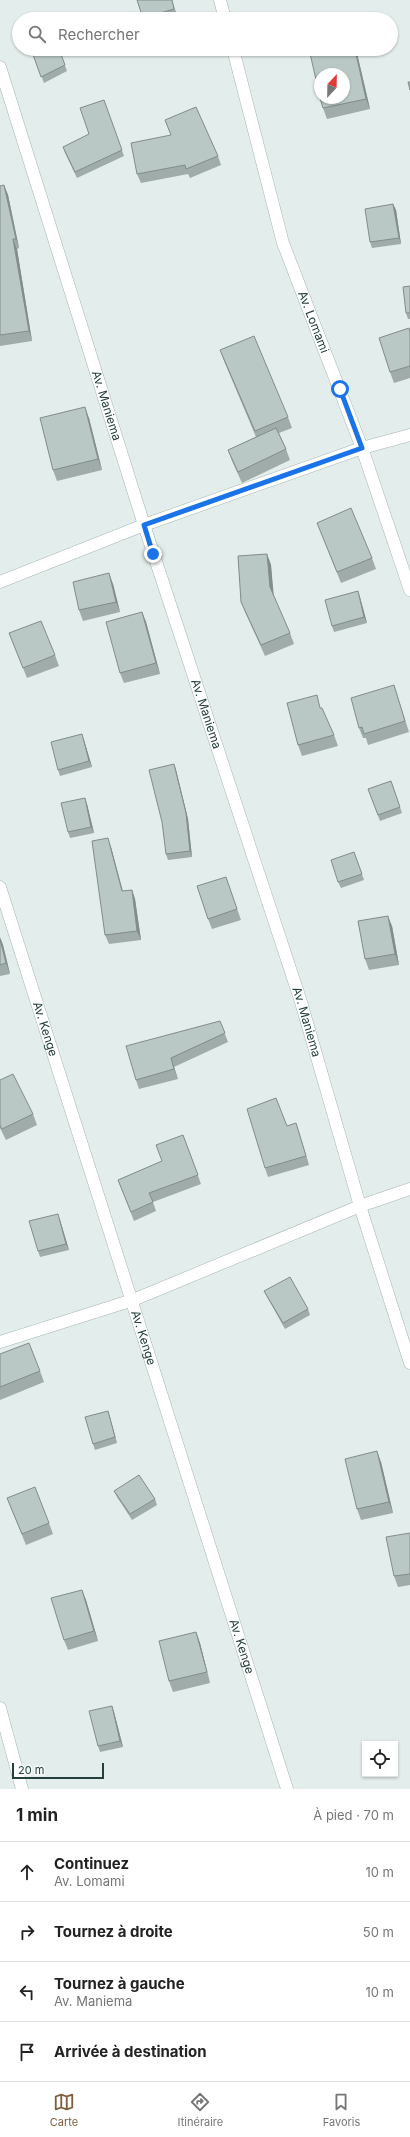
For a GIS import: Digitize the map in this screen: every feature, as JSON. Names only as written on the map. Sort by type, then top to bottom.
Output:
[{"type":"street","points":[[220,0],[223,12]]},
{"type":"street","name":"Av. Lomami","points":[[235,56],[283,244],[362,448],[410,590]]},
{"type":"street","name":"Av. Maniema","points":[[0,67],[144,525],[301,1002],[360,1206],[410,1363]]},
{"type":"street","points":[[0,582],[144,525],[362,448],[410,435]]},
{"type":"street","name":"Av. Kenge","points":[[0,887],[133,1300],[287,1789]]},
{"type":"street","points":[[0,1342],[133,1300],[360,1206],[410,1189]]},
{"type":"street","points":[[0,1708],[22,1789]]},
{"type":"building","points":[[137,0],[172,0],[174,9],[164,12],[141,12]]},
{"type":"building","points":[[34,56],[62,56],[65,65],[41,77]]},
{"type":"building","points":[[311,56],[357,56],[366,99],[350,102],[350,68],[314,68],[314,71]]},
{"type":"building","points":[[104,100],[122,150],[75,172],[63,147],[89,134],[80,108]]},
{"type":"building","points":[[322,104],[342,104],[323,108]]},
{"type":"building","points":[[196,107],[218,156],[186,169],[185,165],[137,174],[131,143],[171,135],[165,120]]},
{"type":"building","points":[[4,185],[16,239],[13,239],[29,331],[0,335],[0,186]]},
{"type":"building","points":[[393,204],[399,238],[370,242],[365,209]]},
{"type":"building","points":[[410,286],[410,313],[406,313],[403,287]]},
{"type":"building","points":[[409,328],[410,366],[390,372],[379,338]]},
{"type":"building","points":[[254,336],[288,417],[255,431],[220,350]]},
{"type":"building","points":[[85,407],[98,459],[53,470],[40,418]]},
{"type":"building","points":[[276,428],[286,449],[238,472],[228,450]]},
{"type":"building","points":[[351,508],[372,558],[337,572],[317,523]]},
{"type":"building","points":[[267,554],[270,587],[290,633],[261,645],[241,602],[238,556]]},
{"type":"building","points":[[109,573],[116,602],[79,610],[73,582]]},
{"type":"building","points":[[358,591],[364,617],[332,626],[325,600]]},
{"type":"building","points":[[142,612],[156,663],[120,673],[106,622]]},
{"type":"building","points":[[41,621],[55,655],[23,668],[9,633]]},
{"type":"building","points":[[394,685],[405,721],[364,734],[362,727],[359,728],[351,698]]},
{"type":"building","points":[[317,695],[320,708],[322,708],[334,735],[298,745],[287,703]]},
{"type":"building","points":[[82,734],[89,761],[58,770],[51,742]]},
{"type":"building","points":[[174,764],[186,813],[190,851],[166,854],[162,822],[149,770]]},
{"type":"building","points":[[391,781],[400,807],[378,815],[368,789]]},
{"type":"building","points":[[85,798],[91,827],[68,832],[61,803]]},
{"type":"building","points":[[108,838],[122,891],[132,890],[137,931],[105,935],[92,841]]},
{"type":"building","points":[[354,852],[362,874],[338,882],[331,860]]},
{"type":"building","points":[[226,877],[237,909],[208,919],[197,886]]},
{"type":"building","points":[[388,916],[395,954],[365,959],[358,921]]},
{"type":"building","points":[[0,939],[6,963],[0,965]]},
{"type":"building","points":[[220,1021],[225,1033],[171,1058],[174,1069],[136,1080],[126,1046]]},
{"type":"building","points":[[13,1074],[33,1114],[2,1129],[0,1125],[0,1080]]},
{"type":"building","points":[[276,1098],[287,1126],[296,1123],[306,1156],[265,1168],[247,1109]]},
{"type":"building","points":[[183,1135],[198,1175],[149,1193],[153,1202],[131,1212],[118,1180],[162,1161],[156,1145]]},
{"type":"building","points":[[58,1214],[66,1244],[38,1251],[29,1221]]},
{"type":"building","points":[[290,1277],[308,1309],[283,1323],[264,1291]]},
{"type":"building","points":[[29,1343],[40,1371],[0,1387],[0,1354]]},
{"type":"building","points":[[108,1411],[115,1437],[93,1444],[85,1417]]},
{"type":"building","points":[[377,1451],[389,1502],[357,1509],[345,1459]]},
{"type":"building","points":[[139,1475],[155,1499],[130,1514],[114,1491]]},
{"type":"building","points":[[35,1487],[49,1523],[22,1534],[7,1498]]},
{"type":"building","points":[[410,1533],[410,1574],[394,1576],[386,1537]]},
{"type":"building","points":[[82,1590],[94,1631],[64,1640],[51,1598]]},
{"type":"building","points":[[196,1632],[207,1672],[169,1681],[159,1641]]},
{"type":"building","points":[[112,1706],[120,1741],[98,1746],[89,1711]]},
{"type":"route","points":[[153,554],[144,525],[362,448],[340,389]]}]
